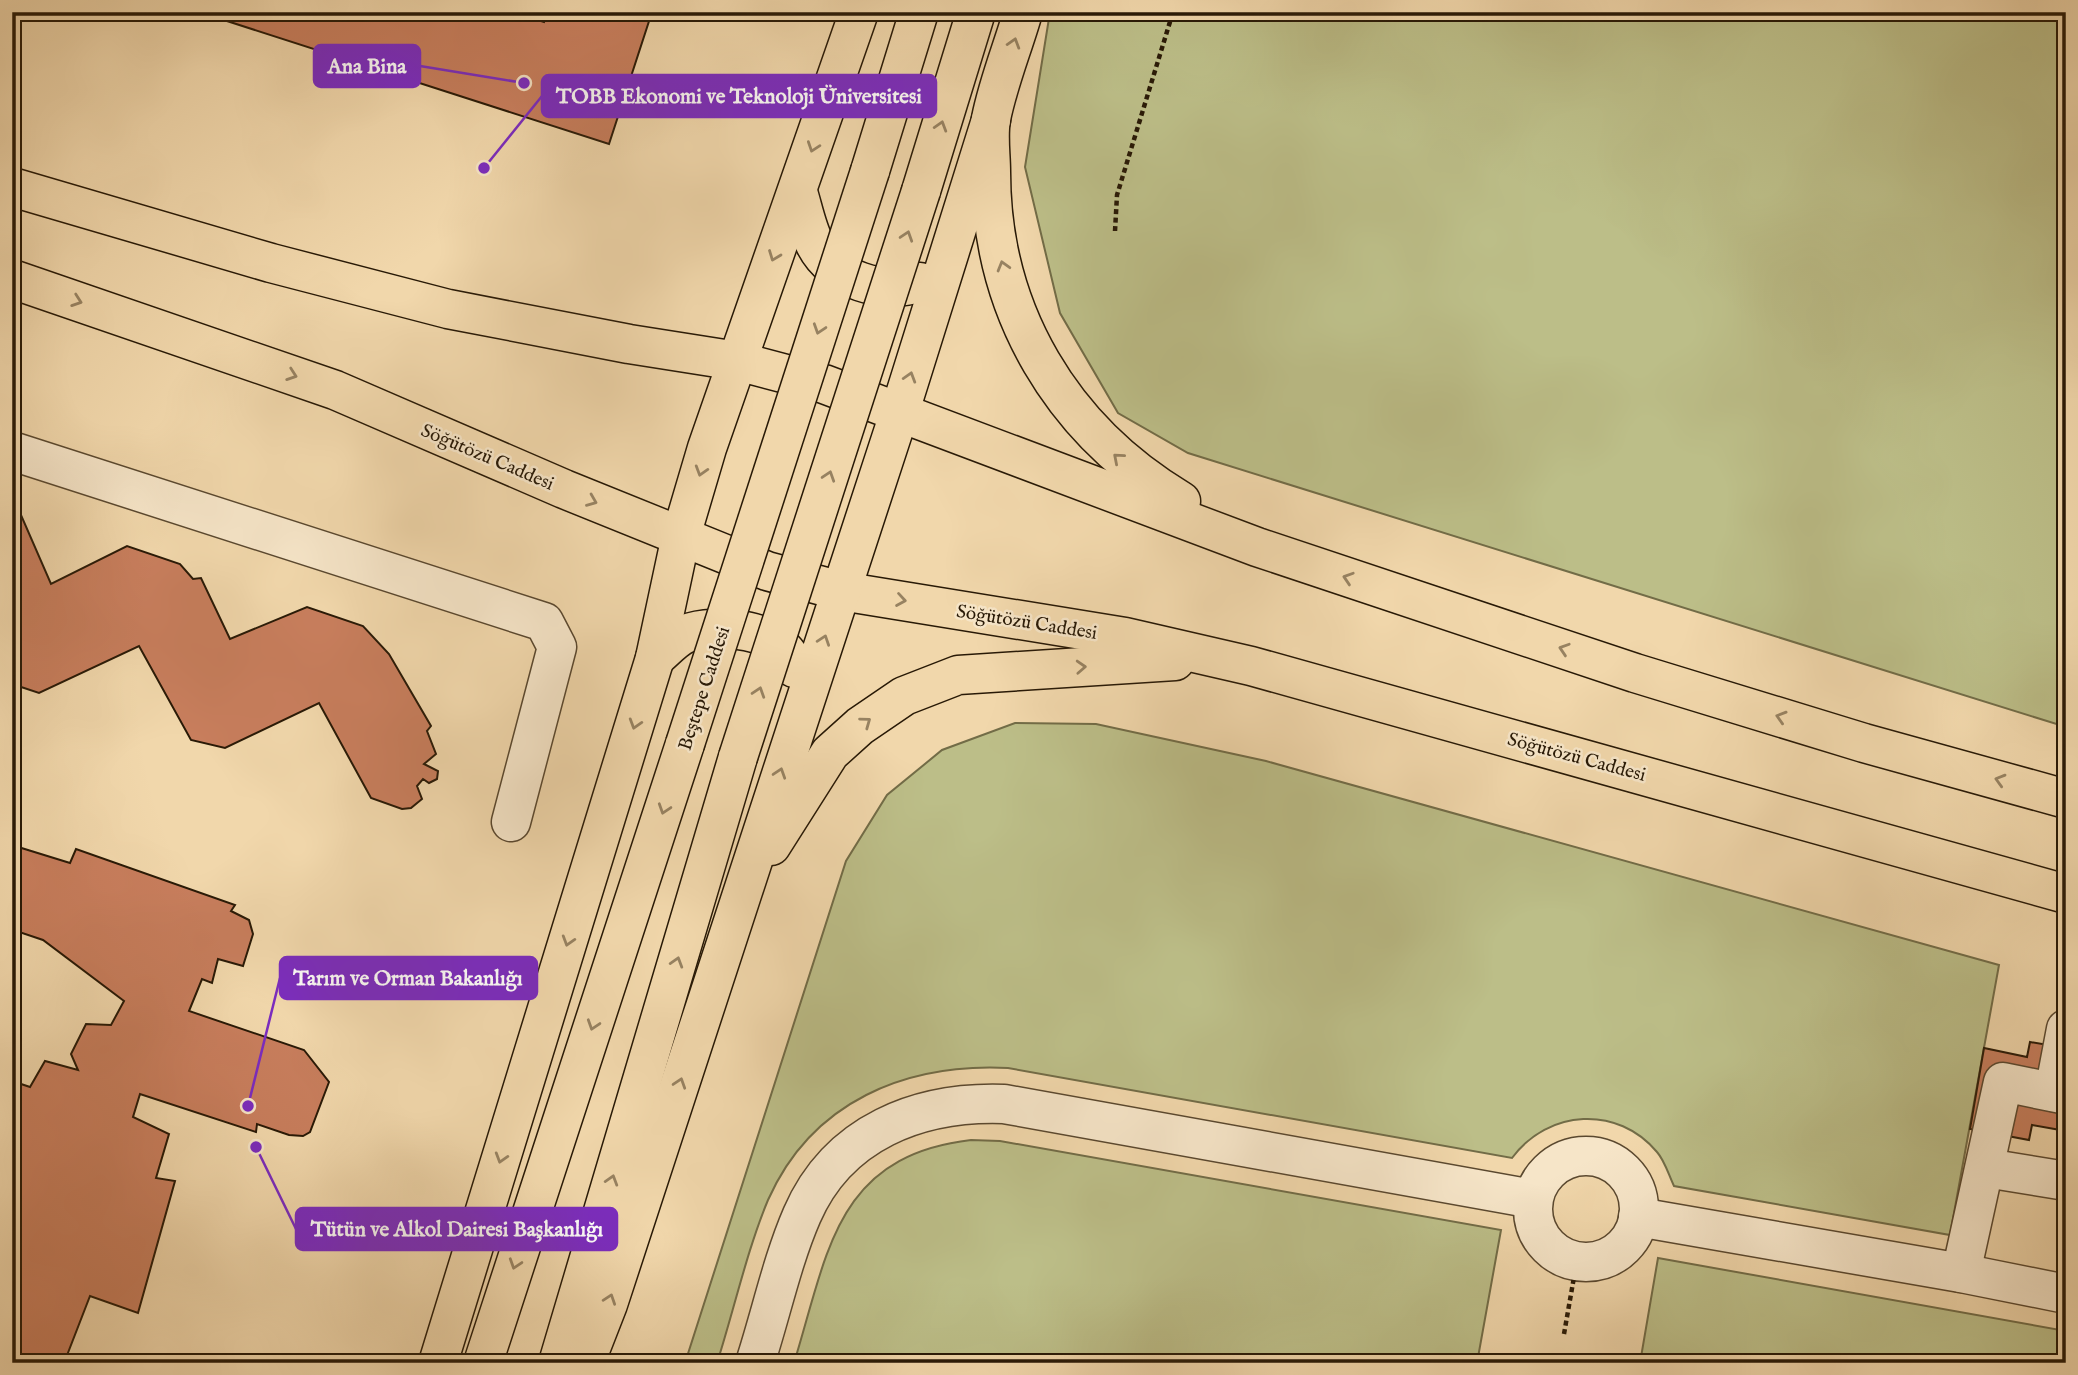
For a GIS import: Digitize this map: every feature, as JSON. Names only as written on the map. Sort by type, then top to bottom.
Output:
[{"type":"main road","points":[[438,1363],[655,658],[681,536],[737,361],[859,12]]},
{"type":"main road","name":"Beştepe Caddesi","points":[[483,1363],[870,171],[919,12]]},
{"type":"main road","points":[[558,1363],[738,757],[976,12]]},
{"type":"main road","points":[[585,1363],[608,1304],[899,414],[1023,12]]},
{"type":"main road","points":[[991,120],[991,208],[1000,254],[1017,312],[1049,378],[1081,421],[1116,457],[1146,480],[1257,547]]},
{"type":"main road","points":[[12,187],[246,256],[449,309],[629,344],[737,361],[824,384],[1257,547],[1635,673],[1864,743],[2066,799]]},
{"type":"main road","points":[[798,192],[815,245],[848,278],[902,288],[932,275],[951,247]]},
{"type":"main road","name":"Söğütözü Caddesi","points":[[12,279],[335,390],[767,571],[841,591],[1125,637],[1219,659],[2066,894]]},
{"type":"main road","points":[[655,658],[683,635],[709,628],[753,633],[779,644],[792,661],[802,704]]},
{"type":"main road","points":[[740,895],[830,754],[860,726],[904,696],[958,675],[1219,659]]},
{"type":"street","points":[[12,451],[544,622],[557,647],[511,822]]},
{"type":"street","points":[[1961,1273],[2003,1082],[2060,1093],[2066,1029]]},
{"type":"street","points":[[755,1363],[802,1215],[817,1187],[836,1162],[859,1142],[893,1121],[939,1107],[970,1103],[1004,1104],[1533,1199]]},
{"type":"street","points":[[1579,1156],[1597,1156],[1614,1164],[1628,1176],[1638,1196],[1638,1217],[1632,1235],[1621,1248],[1605,1258],[1577,1261],[1553,1251],[1541,1238],[1534,1220],[1533,1199],[1539,1184],[1556,1165],[1579,1156]]},
{"type":"street","points":[[1986,1168],[2066,1181]]},
{"type":"street","points":[[1638,1217],[2066,1294]]},
{"type":"path","points":[[1115,231],[1117,195],[1172,12]]},
{"type":"path","points":[[1564,1334],[1577,1261]]},
{"type":"green space","points":[[1050,12],[2066,12],[2066,727],[1188,453],[1118,413],[1060,313],[1025,167]]},
{"type":"green space","points":[[1015,723],[1096,724],[1266,761],[1999,965],[1950,1235],[1674,1186],[1660,1156],[1641,1137],[1623,1126],[1603,1120],[1563,1122],[1544,1130],[1527,1142],[1512,1158],[1008,1068],[970,1068],[899,1081],[866,1095],[836,1113],[810,1137],[787,1166],[760,1219],[717,1363],[685,1363],[846,861],[887,795],[942,750]]},
{"type":"green space","points":[[971,1140],[1000,1141],[1501,1230],[1477,1363],[794,1363],[829,1248],[844,1216],[864,1189],[891,1166],[926,1150]]},
{"type":"green space","points":[[1658,1258],[2066,1331],[2065,1363],[1640,1363]]},
{"type":"building","points":[[199,12],[513,12],[544,22],[547,12],[652,12],[609,144]]},
{"type":"building","points":[[12,512],[21,515],[51,584],[127,546],[180,564],[193,579],[201,578],[230,639],[307,607],[363,626],[389,654],[431,726],[427,731],[436,754],[424,764],[438,771],[437,779],[429,783],[423,779],[417,786],[422,799],[411,808],[402,809],[371,798],[319,703],[225,748],[191,740],[139,646],[39,693],[12,684]]},
{"type":"building","points":[[12,847],[70,863],[76,849],[235,905],[231,911],[249,920],[253,934],[243,966],[218,959],[212,983],[202,979],[189,1011],[304,1050],[329,1082],[310,1132],[303,1136],[289,1135],[257,1124],[256,1132],[140,1094],[133,1117],[169,1134],[156,1178],[175,1181],[138,1313],[90,1296],[64,1363],[12,1363],[12,1081],[30,1087],[45,1061],[78,1070],[71,1054],[86,1024],[111,1025],[124,1001],[43,940],[16,931],[18,926],[12,924]]},
{"type":"building","points":[[2030,1042],[2066,1048],[2066,1131],[2032,1125],[2029,1140],[1970,1129],[1984,1048],[2027,1057]]},
{"type":"building","points":[[1552,1356],[1575,1363],[1525,1363],[1533,1359]]},
{"type":"place","name":"Ana Bina","points":[[524,83]]},
{"type":"place","name":"TOBB Ekonomi ve Teknoloji Üniversitesi","points":[[484,168]]},
{"type":"place","name":"Tarım ve Orman Bakanlığı","points":[[248,1106]]},
{"type":"place","name":"Tütün ve Alkol Dairesi Başkanlığı","points":[[256,1147]]}]
